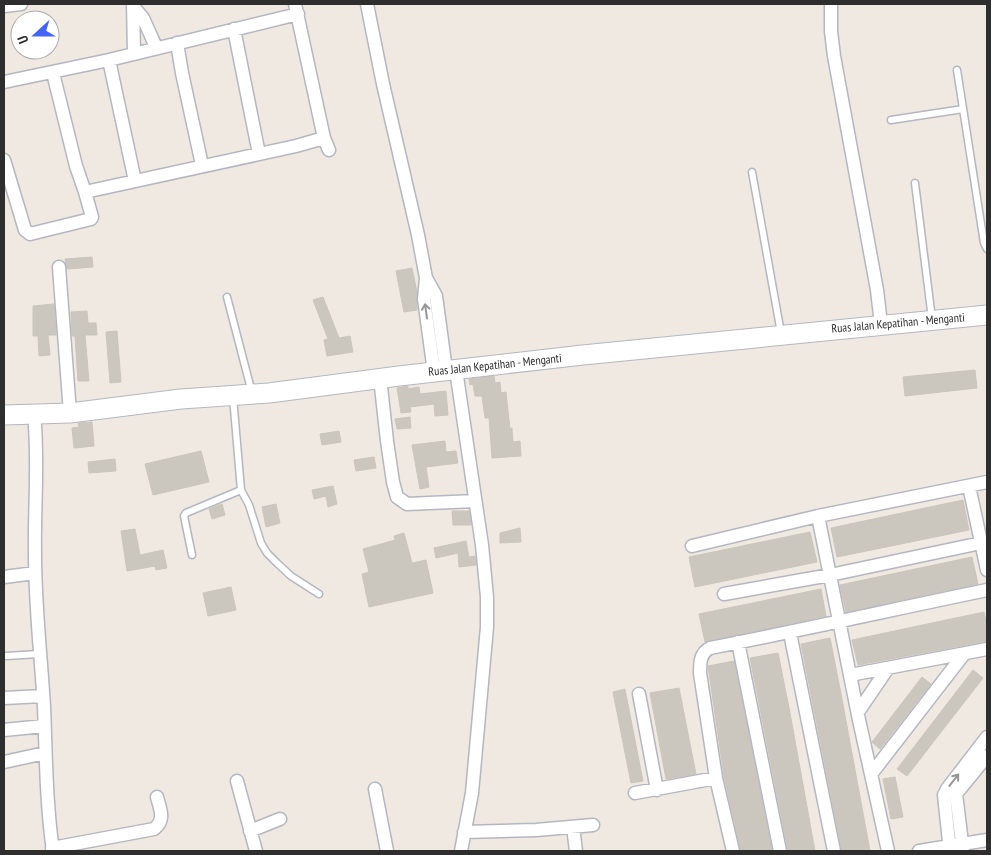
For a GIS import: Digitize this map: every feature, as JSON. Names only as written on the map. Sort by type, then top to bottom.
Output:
[{"type":"main road","name":"Ruas Jalan Kepatihan - Menganti","points":[[4,415],[70,413],[181,399],[253,394],[610,352],[987,315]]},
{"type":"street","points":[[367,4],[383,84],[418,235],[426,278],[424,299],[446,370],[475,501],[482,545],[487,597],[487,627],[472,793],[461,851]]},
{"type":"street","points":[[831,4],[831,32],[838,79],[878,290],[881,324]]},
{"type":"street","points":[[133,5],[142,18],[156,47]]},
{"type":"street","points":[[133,5],[134,53]]},
{"type":"street","points":[[4,82],[53,73],[234,29],[297,9],[326,144],[202,165],[85,192]]},
{"type":"street","points":[[234,29],[260,154]]},
{"type":"street","points":[[177,43],[202,165]]},
{"type":"street","points":[[109,60],[135,181]]},
{"type":"street","points":[[4,160],[14,197],[27,233],[46,231],[91,219],[53,73]]},
{"type":"street","points":[[60,267],[70,413]]},
{"type":"street","points":[[380,378],[389,456],[397,497],[407,504],[475,501]]},
{"type":"street","points":[[34,414],[37,481],[35,573],[46,790],[52,850],[154,829],[161,822],[162,817],[157,797]]},
{"type":"street","points":[[692,546],[818,516],[987,482]]},
{"type":"street","points":[[969,486],[987,570]]},
{"type":"street","points":[[818,516],[888,851]]},
{"type":"street","points":[[724,594],[830,575],[981,543]]},
{"type":"street","points":[[4,577],[35,573]]},
{"type":"street","points":[[733,851],[716,778],[700,674],[701,659],[706,649],[987,590]]},
{"type":"street","points":[[790,632],[834,851]]},
{"type":"street","points":[[738,642],[780,851]]},
{"type":"street","points":[[850,675],[987,649]]},
{"type":"street","points":[[872,773],[964,654]]},
{"type":"street","points":[[858,712],[888,668]]},
{"type":"street","points":[[639,694],[657,790]]},
{"type":"street","points":[[4,698],[42,696]]},
{"type":"street","points":[[4,730],[44,726]]},
{"type":"street","points":[[956,848],[944,795],[946,789],[987,737]]},
{"type":"street","points":[[4,762],[45,753]]},
{"type":"street","points":[[956,848],[956,794],[987,756]]},
{"type":"street","points":[[635,793],[716,778]]},
{"type":"street","points":[[237,781],[256,851]]},
{"type":"street","points":[[375,790],[387,851]]},
{"type":"street","points":[[250,831],[280,819]]},
{"type":"street","points":[[464,832],[593,825]]},
{"type":"street","points":[[572,827],[576,851]]},
{"type":"street","points":[[919,851],[956,848],[987,840]]},
{"type":"lane","points":[[957,70],[984,243],[987,248]]},
{"type":"lane","points":[[891,120],[963,109]]},
{"type":"lane","points":[[752,172],[781,335]]},
{"type":"lane","points":[[915,182],[932,320]]},
{"type":"lane","points":[[227,297],[253,394]]},
{"type":"lane","points":[[233,395],[240,490],[249,505],[261,543],[267,553],[291,576],[319,594]]},
{"type":"lane","points":[[192,555],[184,516],[186,513],[240,490]]},
{"type":"lane","points":[[6,656],[39,654]]},
{"type":"building","points":[[92,257],[93,267],[67,269],[65,259]]},
{"type":"building","points":[[412,268],[417,292],[417,310],[404,312],[396,271]]},
{"type":"building","points":[[323,297],[339,338],[350,336],[353,352],[327,356],[324,340],[328,339],[313,300]]},
{"type":"building","points":[[54,304],[56,335],[48,335],[50,355],[39,356],[38,336],[33,336],[33,306]]},
{"type":"building","points":[[87,311],[88,323],[96,323],[97,335],[85,335],[89,381],[78,381],[75,336],[72,336],[71,312]]},
{"type":"building","points":[[117,331],[121,382],[110,383],[106,332]]},
{"type":"building","points":[[975,370],[977,388],[905,396],[903,377]]},
{"type":"building","points":[[494,376],[495,383],[500,382],[501,393],[506,392],[513,442],[520,441],[521,456],[492,458],[489,418],[485,418],[482,396],[475,396],[473,384],[470,385],[469,379]]},
{"type":"building","points":[[408,386],[408,389],[419,387],[420,394],[446,391],[448,415],[435,416],[434,404],[410,407],[411,412],[401,413],[397,388]]},
{"type":"building","points":[[410,417],[411,428],[397,429],[395,419]]},
{"type":"building","points":[[92,422],[94,446],[74,448],[72,428],[79,427],[78,423]]},
{"type":"building","points":[[339,431],[341,442],[322,445],[320,434]]},
{"type":"building","points":[[445,441],[446,452],[456,451],[458,463],[426,467],[429,487],[420,489],[412,445]]},
{"type":"building","points":[[201,451],[209,482],[153,495],[145,464]]},
{"type":"building","points":[[374,457],[376,468],[356,471],[354,460]]},
{"type":"building","points":[[115,459],[116,471],[89,473],[88,462]]},
{"type":"building","points":[[333,486],[337,504],[328,507],[326,496],[314,499],[312,490]]},
{"type":"building","points":[[963,500],[969,530],[837,557],[831,528]]},
{"type":"building","points":[[222,504],[225,515],[212,519],[209,509]]},
{"type":"building","points":[[276,504],[280,523],[266,527],[262,507]]},
{"type":"building","points":[[452,511],[469,511],[471,525],[453,525]]},
{"type":"building","points":[[520,528],[521,542],[500,543],[500,533]]},
{"type":"building","points":[[135,529],[140,555],[163,550],[167,568],[156,570],[155,566],[127,571],[121,531]]},
{"type":"building","points":[[810,532],[817,562],[695,587],[689,557]]},
{"type":"building","points":[[404,533],[412,563],[426,560],[433,593],[369,607],[362,574],[369,572],[363,549],[395,540],[394,536]]},
{"type":"building","points":[[466,541],[469,557],[475,556],[476,565],[459,567],[458,553],[436,558],[434,548]]},
{"type":"building","points":[[972,557],[978,584],[846,612],[840,585]]},
{"type":"building","points":[[231,587],[236,610],[208,616],[203,593]]},
{"type":"building","points":[[821,589],[826,616],[705,642],[699,614]]},
{"type":"building","points":[[984,612],[987,626],[987,641],[858,665],[852,640]]},
{"type":"building","points":[[830,638],[870,851],[842,851],[801,644]]},
{"type":"building","points":[[778,653],[815,851],[788,851],[750,658]]},
{"type":"building","points":[[734,661],[772,851],[741,851],[724,776],[708,666]]},
{"type":"building","points":[[973,670],[983,678],[907,776],[897,769]]},
{"type":"building","points":[[922,677],[931,684],[880,749],[872,742]]},
{"type":"building","points":[[679,688],[696,774],[666,779],[650,693]]},
{"type":"building","points":[[625,689],[643,781],[631,783],[613,692]]},
{"type":"building","points":[[895,777],[903,817],[891,819],[883,779]]}]
